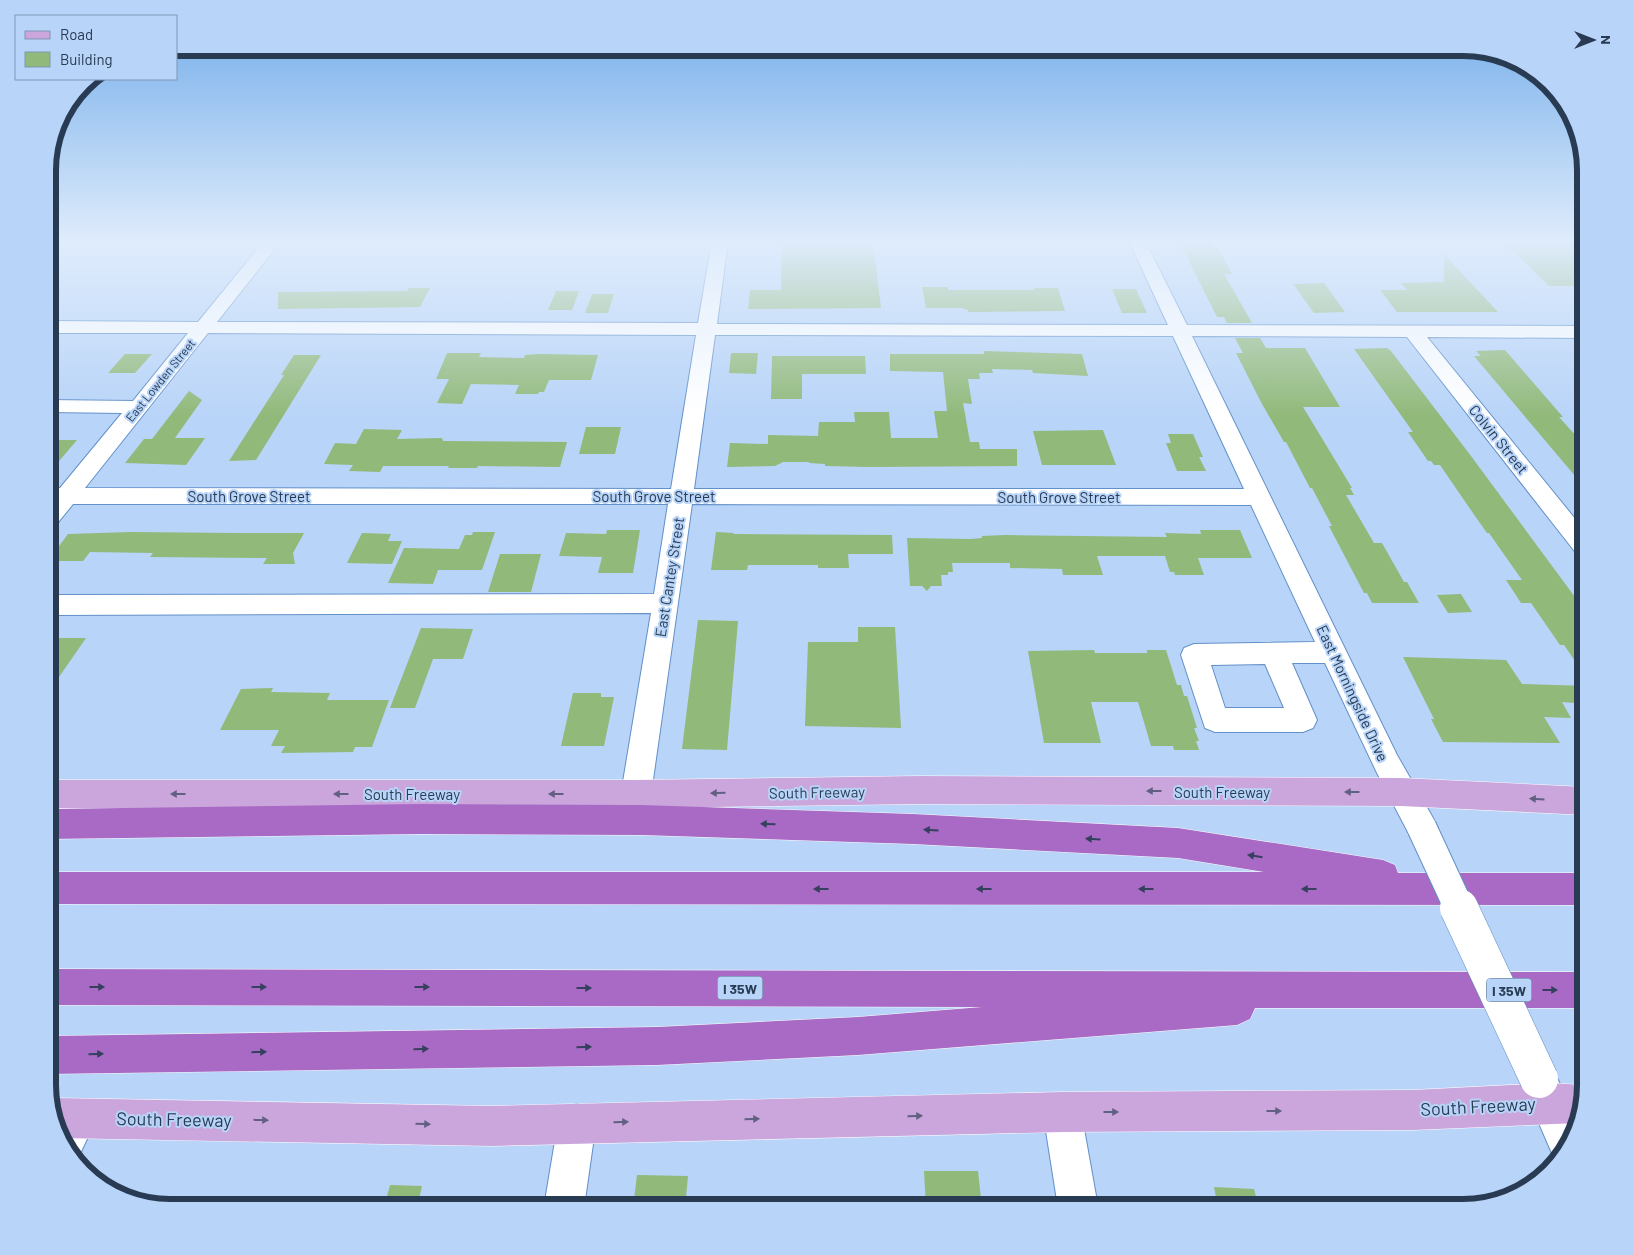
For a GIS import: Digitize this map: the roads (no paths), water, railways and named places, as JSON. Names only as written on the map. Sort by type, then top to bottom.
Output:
[{"type":"highway","points":[[56,824],[401,819],[622,820],[913,828],[1178,843],[1406,880],[1534,890]]},
{"type":"highway","points":[[56,888],[1577,890]]},
{"type":"highway","name":"I 35W","points":[[56,986],[1577,990]]},
{"type":"highway","points":[[56,1055],[658,1046],[858,1036],[1432,990]]},
{"type":"main road","name":"South Freeway","points":[[56,794],[636,794],[920,790],[1401,792],[1577,801]]},
{"type":"main road","name":"South Freeway","points":[[66,1127],[492,1126],[1062,1112],[1413,1110],[1556,1095]]},
{"type":"street","name":"East Lowden Street","points":[[57,496],[138,407],[225,300]]},
{"type":"street","name":"East Cantey Street","points":[[636,794],[711,300]]},
{"type":"street","name":"East Morningside Drive","points":[[1165,300],[1401,792],[1422,828],[1556,1095],[1565,1133]]},
{"type":"street","points":[[56,327],[1577,332]]},
{"type":"street","name":"Colvin Street","points":[[1412,331],[1577,536]]},
{"type":"street","points":[[56,406],[138,407]]},
{"type":"street","name":"South Grove Street","points":[[57,496],[1260,497]]},
{"type":"street","points":[[56,605],[549,605],[665,603]]},
{"type":"street","points":[[1274,654],[1334,652]]},
{"type":"street","points":[[1062,1112],[1076,1199]]},
{"type":"street","points":[[565,1199],[577,1123]]}]
